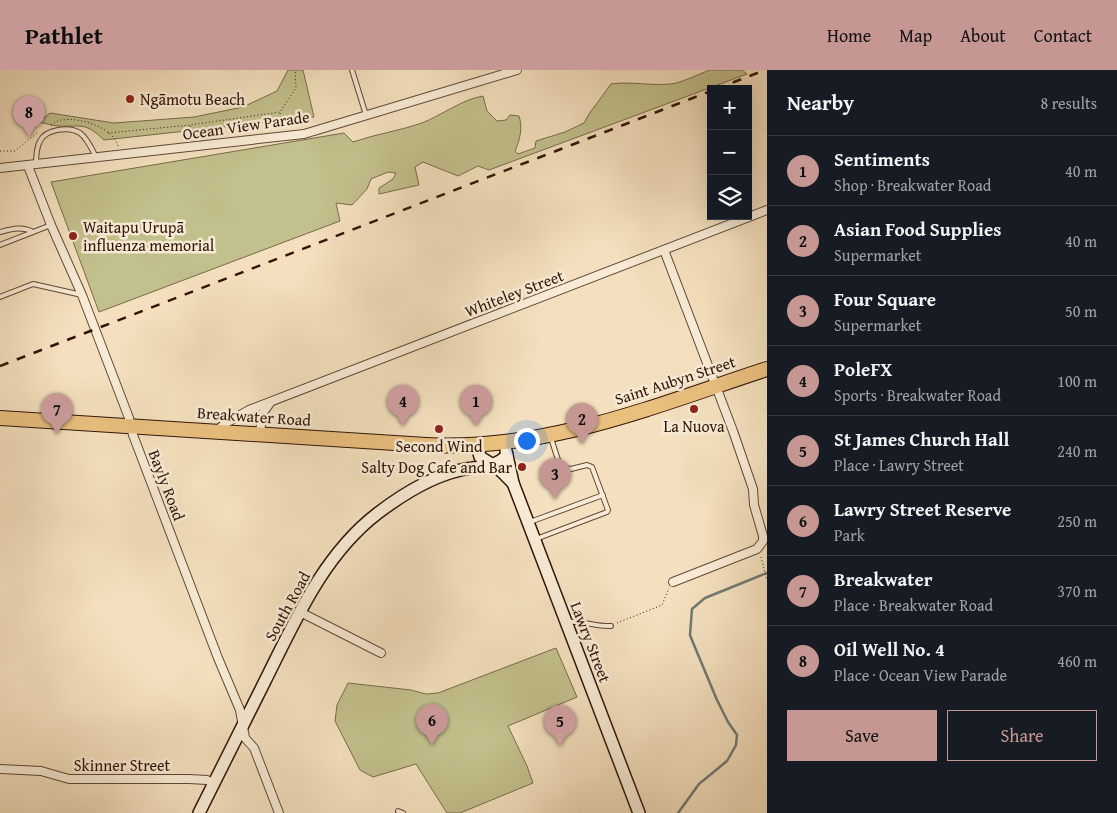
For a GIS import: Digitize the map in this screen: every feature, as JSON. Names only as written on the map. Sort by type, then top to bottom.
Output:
[{"type":"highway","name":"Saint Aubyn Street","points":[[506,449],[550,435],[596,424],[767,369]]},
{"type":"highway","name":"Breakwater Road","points":[[0,418],[479,449],[506,449]]},
{"type":"street","name":"Ocean View Parade","points":[[0,168],[304,134],[517,70]]},
{"type":"street","name":"Bayly Road","points":[[32,165],[51,225],[82,295],[218,658],[240,710],[245,738],[254,748],[279,813]]},
{"type":"street","name":"Whiteley Street","points":[[216,431],[226,422],[242,413],[767,210]]},
{"type":"street","points":[[664,250],[753,488],[754,505],[762,531],[762,541],[757,549],[674,582]]},
{"type":"street","points":[[260,434],[262,414],[271,402]]},
{"type":"street","name":"South Road","points":[[462,470],[474,460],[479,449]]},
{"type":"street","name":"Lawry Street","points":[[479,449],[480,457],[493,465],[513,483]]},
{"type":"street","name":"South Road","points":[[199,813],[300,612],[334,558],[368,522],[388,506],[420,486],[445,474],[493,465],[503,460],[506,449]]},
{"type":"street","name":"Lawry Street","points":[[506,449],[513,483],[639,813]]},
{"type":"street","points":[[300,612],[381,653]]},
{"type":"street","name":"Skinner Street","points":[[0,769],[41,771],[69,779],[189,778],[207,780],[214,784]]},
{"type":"lane","points":[[352,70],[366,115]]},
{"type":"lane","points":[[32,165],[40,140],[46,134],[59,130],[69,129],[84,136],[96,156]]},
{"type":"lane","points":[[0,245],[51,225]]},
{"type":"lane","points":[[0,232],[27,228],[33,232]]},
{"type":"lane","points":[[0,297],[33,284],[82,295]]},
{"type":"lane","points":[[534,539],[607,512],[608,508],[591,466],[584,465],[568,469],[561,466],[550,435]]},
{"type":"lane","points":[[528,523],[603,495]]},
{"type":"lane","points":[[565,622],[578,621],[611,626]]},
{"type":"lane","points":[[398,811],[403,813]]},
{"type":"path","points":[[283,136],[280,112],[296,88],[295,70]]},
{"type":"path","points":[[108,133],[190,125],[280,112]]},
{"type":"path","points":[[190,125],[193,147]]},
{"type":"path","points":[[760,554],[767,580]]},
{"type":"path","points":[[611,626],[662,605],[674,582]]},
{"type":"shaded area","points":[[288,70],[303,70],[314,117],[104,140],[88,128],[56,126],[39,122],[50,113],[114,123],[194,117],[243,107],[277,91]]},
{"type":"shaded area","points":[[710,70],[742,70],[747,74],[717,85],[707,85],[707,89],[489,170],[478,166],[458,176],[423,162],[415,167],[419,185],[379,194],[379,188],[393,179],[396,173],[388,172],[371,179],[367,189],[352,205],[336,203],[340,221],[99,312],[51,182],[344,133],[353,142],[422,123],[468,100],[483,96],[487,111],[497,121],[506,120],[510,115],[519,116],[520,134],[515,151],[518,154],[535,148],[536,141],[565,132],[584,123],[611,84],[674,84]]},
{"type":"shaded area","points":[[556,648],[577,697],[508,726],[533,783],[460,813],[447,813],[416,764],[373,777],[360,770],[335,721],[337,705],[348,683],[411,690],[426,694],[438,693]]},
{"type":"waterway","points":[[678,813],[699,784],[727,761],[736,745],[737,735],[717,700],[690,635],[692,609],[705,598],[767,573]]},
{"type":"railway","points":[[726,85],[765,70]]},
{"type":"railway","points":[[0,366],[707,93]]},
{"type":"place","name":"Ngāmotu Beach","points":[[130,99]]},
{"type":"place","name":"Oil Well No. 4","points":[[29,137]]},
{"type":"place","name":"Waitapu Urupā influenza memorial","points":[[73,236]]},
{"type":"place","name":"La Nuova","points":[[694,409]]},
{"type":"place","name":"PoleFX","points":[[403,426]]},
{"type":"place","name":"Sentiments","points":[[476,426]]},
{"type":"place","name":"Second Wind","points":[[439,429]]},
{"type":"place","name":"Breakwater","points":[[57,434]]},
{"type":"place","name":"Asian Food Supplies","points":[[582,444]]},
{"type":"place","name":"Salty Dog Cafe and Bar","points":[[522,467]]},
{"type":"place","name":"Four Square","points":[[555,499]]},
{"type":"place","name":"Lawry Street Reserve","points":[[432,745]]},
{"type":"place","name":"St James Church Hall","points":[[560,746]]}]
